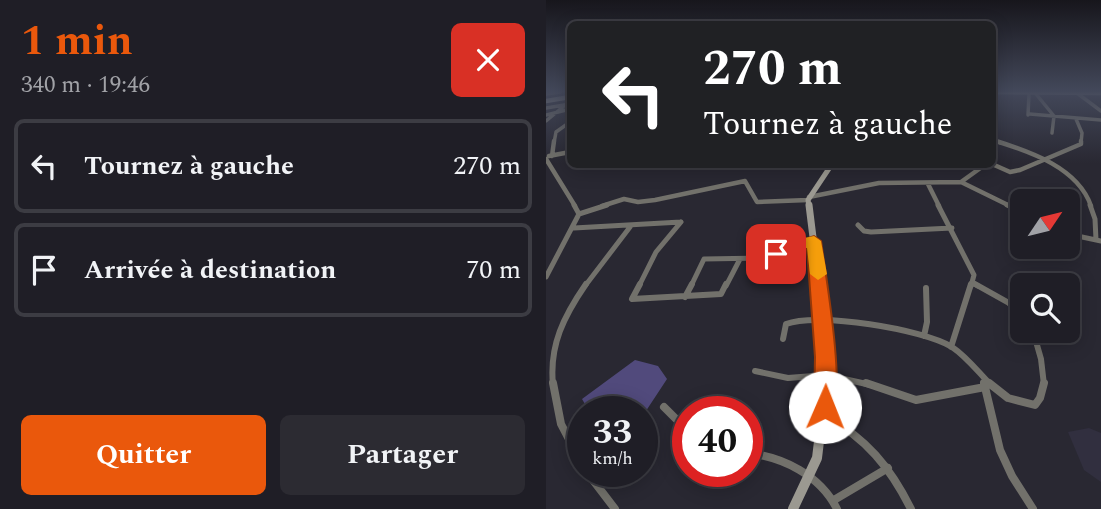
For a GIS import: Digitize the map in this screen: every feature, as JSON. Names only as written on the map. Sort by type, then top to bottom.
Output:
[{"type":"street","points":[[1048,116],[1101,120]]},
{"type":"street","points":[[1052,133],[1054,116]]},
{"type":"street","points":[[996,166],[1010,172],[1046,160],[1080,144],[1082,133],[1076,119]]},
{"type":"street","points":[[546,278],[579,214],[548,157],[556,132],[567,124]]},
{"type":"street","points":[[996,141],[1046,160],[1067,173],[1086,195],[1098,221],[1099,240],[1080,236]]},
{"type":"street","points":[[548,157],[567,153]]},
{"type":"street","points":[[793,509],[817,458],[825,416],[826,375],[822,319],[809,199],[829,168]]},
{"type":"street","points":[[961,182],[980,168]]},
{"type":"street","points":[[579,214],[624,199],[638,202],[655,200],[745,181],[757,202],[809,199],[879,183],[961,182],[1010,206]]},
{"type":"street","points":[[928,184],[970,266],[973,284],[951,347]]},
{"type":"street","points":[[574,228],[631,227],[681,222],[656,251],[632,299],[721,294],[740,259]]},
{"type":"street","points":[[858,225],[864,231],[871,232],[951,228]]},
{"type":"street","points":[[567,436],[557,418],[552,390],[554,345],[578,299],[631,227]]},
{"type":"street","points":[[685,298],[704,259],[763,258],[814,241]]},
{"type":"street","points":[[973,284],[1010,304]]},
{"type":"street","points":[[924,336],[927,323],[926,288]]},
{"type":"street","points":[[783,339],[786,324],[791,319],[822,319],[924,336],[951,347],[984,384],[1027,405],[1035,405],[1042,394],[1042,361],[1037,343]]},
{"type":"street","points":[[755,371],[788,378],[826,375],[866,383],[916,400],[984,384]]},
{"type":"street","points":[[984,384],[1000,450],[1012,476],[1033,509]]},
{"type":"street","points":[[664,407],[672,415]]},
{"type":"street","points":[[825,416],[858,434],[888,468],[911,509]]},
{"type":"street","points":[[763,455],[773,457],[817,482],[835,504],[888,468]]},
{"type":"street","points":[[598,487],[615,509]]},
{"type":"shaded area","points":[[635,360],[658,366],[667,379],[656,396],[586,396]]},
{"type":"shaded area","points":[[1089,428],[1101,433],[1101,482],[1084,470],[1068,432]]},
{"type":"slow traffic","points":[[806,243],[814,241],[818,274]]},
{"type":"route","points":[[776,254],[814,241],[825,357],[825,407]]}]
